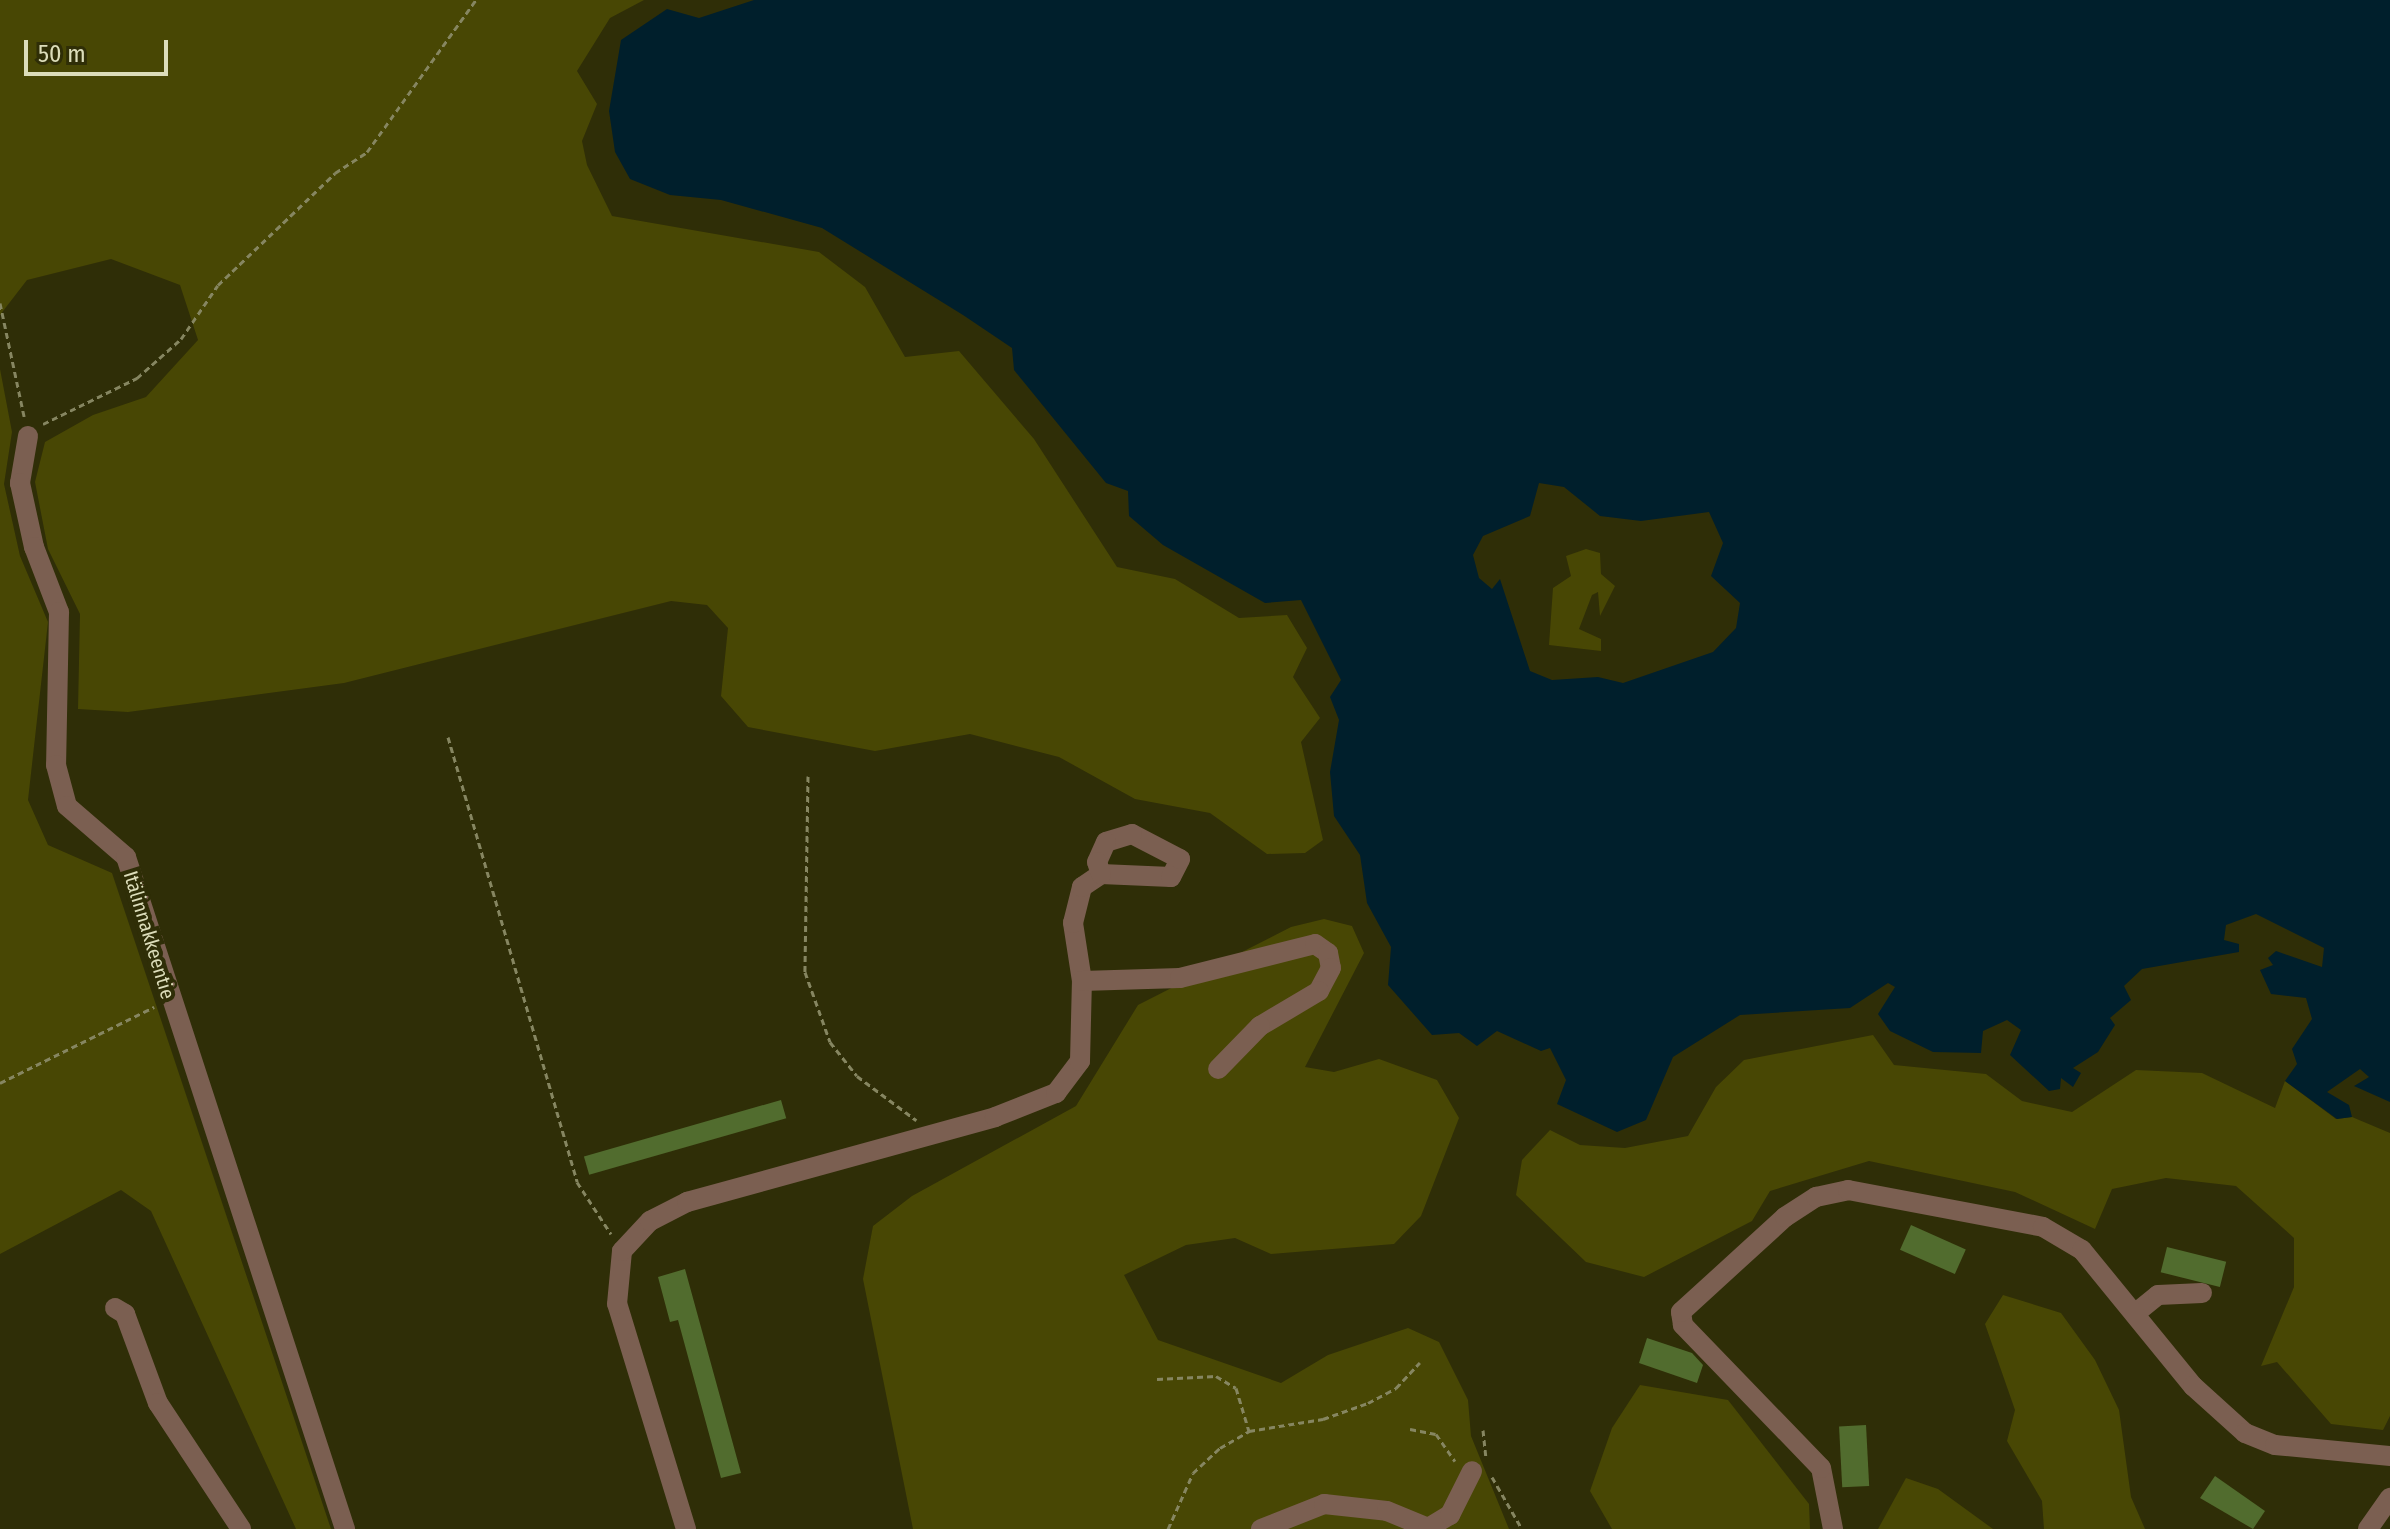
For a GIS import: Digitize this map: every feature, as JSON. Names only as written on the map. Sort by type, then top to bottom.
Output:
[{"type":"lane","name":"Itälinnakkeentie","points":[[28,436],[20,483],[34,547],[59,612],[56,765],[67,806],[126,857],[168,1000],[345,1529]]},
{"type":"lane","points":[[686,1529],[617,1304],[622,1251],[650,1221],[687,1202],[935,1134],[1056,1093],[1080,1061],[1082,981],[1073,923],[1082,887],[1101,874]]},
{"type":"lane","points":[[1082,981],[1180,978],[1293,947],[1315,944],[1328,953],[1331,968],[1319,991],[1260,1026],[1218,1069]]},
{"type":"lane","points":[[1833,1529],[1821,1468],[1801,1440],[1683,1325],[1681,1312],[1693,1297],[1785,1217],[1816,1197],[1848,1190],[2028,1223],[2082,1250],[2137,1312],[2193,1386],[2245,1433],[2275,1445],[2390,1456]]},
{"type":"lane","points":[[2137,1312],[2158,1295],[2202,1293]]},
{"type":"lane","points":[[115,1308],[125,1314],[158,1403],[241,1529]]},
{"type":"lane","points":[[1261,1529],[1324,1504],[1387,1511],[1428,1528],[1450,1515],[1468,1480]]},
{"type":"lane","points":[[2368,1529],[2390,1498]]},
{"type":"path","points":[[0,303],[28,436],[53,415],[137,378],[181,339],[218,285],[335,173],[367,152],[476,0]]},
{"type":"path","points":[[448,737],[577,1182],[622,1251]]},
{"type":"path","points":[[808,776],[805,972],[830,1042],[857,1076],[935,1134]]},
{"type":"path","points":[[0,1083],[168,1000]]},
{"type":"path","points":[[1168,1529],[1193,1473],[1249,1431],[1323,1419],[1368,1403],[1396,1388],[1420,1362]]},
{"type":"path","points":[[1157,1379],[1216,1376],[1236,1388],[1249,1431]]},
{"type":"path","points":[[1410,1429],[1436,1434],[1468,1480]]},
{"type":"path","points":[[1483,1430],[1485,1471],[1522,1529]]},
{"type":"shaded area","points":[[0,0],[644,0],[610,18],[577,71],[597,104],[582,141],[587,165],[612,216],[819,252],[865,287],[905,357],[959,351],[1034,439],[1117,567],[1175,579],[1239,618],[1287,615],[1307,648],[1293,677],[1320,718],[1301,742],[1323,840],[1305,853],[1267,854],[1210,813],[1135,799],[1059,757],[970,734],[875,751],[748,727],[721,696],[728,628],[707,605],[671,601],[344,683],[128,712],[78,709],[80,614],[48,549],[35,482],[45,442],[93,415],[146,397],[198,340],[180,285],[111,259],[27,280],[0,315]]},
{"type":"shaded area","points":[[0,369],[12,432],[4,484],[20,556],[48,622],[28,800],[48,845],[112,873],[331,1529],[296,1529],[151,1211],[121,1190],[0,1254]]},
{"type":"shaded area","points":[[1586,549],[1600,553],[1601,574],[1615,586],[1600,616],[1598,592],[1592,595],[1579,629],[1601,639],[1601,651],[1549,645],[1553,588],[1571,576],[1566,556]]},
{"type":"shaded area","points":[[1324,919],[1352,926],[1364,953],[1305,1067],[1334,1072],[1379,1059],[1437,1080],[1459,1118],[1421,1216],[1394,1244],[1271,1254],[1235,1238],[1186,1245],[1124,1275],[1158,1340],[1281,1383],[1328,1355],[1408,1328],[1439,1342],[1468,1400],[1471,1436],[1509,1529],[913,1529],[863,1279],[873,1226],[912,1196],[1076,1106],[1138,1005],[1291,927]]},
{"type":"shaded area","points":[[1873,1035],[1894,1065],[1986,1074],[2022,1101],[2072,1112],[2136,1070],[2202,1073],[2275,1108],[2285,1081],[2336,1119],[2352,1117],[2390,1133],[2390,1416],[2383,1430],[2331,1424],[2277,1362],[2261,1366],[2294,1287],[2294,1238],[2236,1186],[2166,1178],[2112,1189],[2095,1229],[2015,1192],[1869,1161],[1770,1191],[1752,1221],[1644,1277],[1586,1262],[1516,1195],[1522,1160],[1550,1130],[1580,1145],[1625,1148],[1688,1136],[1716,1087],[1744,1060]]},
{"type":"shaded area","points":[[2003,1295],[2061,1313],[2095,1360],[2119,1410],[2131,1497],[2145,1529],[2044,1529],[2042,1501],[2007,1441],[2015,1410],[1985,1324]]},
{"type":"shaded area","points":[[1640,1385],[1728,1400],[1809,1504],[1810,1529],[1612,1529],[1590,1491],[1612,1428]]},
{"type":"shaded area","points":[[1906,1478],[1938,1489],[1993,1529],[1878,1529]]},
{"type":"water","points":[[754,0],[2390,0],[2390,1102],[2354,1086],[2369,1077],[2360,1069],[2327,1092],[2349,1105],[2352,1117],[2337,1119],[2285,1081],[2297,1064],[2292,1049],[2312,1019],[2306,998],[2271,994],[2260,970],[2273,965],[2268,958],[2276,951],[2322,967],[2324,948],[2256,914],[2226,925],[2224,940],[2239,944],[2239,952],[2142,969],[2124,986],[2131,1000],[2110,1018],[2115,1025],[2098,1052],[2073,1068],[2081,1073],[2073,1087],[2061,1078],[2060,1089],[2049,1091],[2010,1055],[2021,1030],[2007,1020],[1983,1031],[1981,1053],[1933,1052],[1890,1031],[1878,1014],[1895,987],[1888,983],[1850,1008],[1740,1015],[1673,1057],[1646,1120],[1617,1132],[1557,1104],[1566,1080],[1550,1048],[1541,1051],[1497,1031],[1477,1046],[1459,1033],[1432,1035],[1388,985],[1391,947],[1367,903],[1360,855],[1334,816],[1330,772],[1339,720],[1330,697],[1341,680],[1301,600],[1265,603],[1163,545],[1129,516],[1128,491],[1106,483],[1014,370],[1012,348],[963,315],[822,228],[721,200],[670,195],[630,179],[615,152],[609,111],[621,40],[667,9],[699,18]],"holes":[[[1539,483],[1564,487],[1600,516],[1641,521],[1709,512],[1723,543],[1711,576],[1740,603],[1736,628],[1713,652],[1623,683],[1598,677],[1552,680],[1530,671],[1500,579],[1492,589],[1479,578],[1473,555],[1483,536],[1530,516]]]},
{"type":"building","points":[[781,1100],[786,1118],[589,1175],[584,1157]]},
{"type":"building","points":[[1911,1225],[1966,1249],[1955,1274],[1900,1250]]},
{"type":"building","points":[[2167,1247],[2226,1262],[2220,1287],[2161,1272]]},
{"type":"building","points":[[685,1269],[741,1473],[721,1478],[678,1320],[670,1322],[658,1277]]},
{"type":"building","points":[[1647,1338],[1692,1353],[1703,1365],[1697,1383],[1639,1363]]},
{"type":"building","points":[[1866,1425],[1869,1486],[1842,1487],[1839,1426]]},
{"type":"building","points":[[2215,1476],[2265,1511],[2253,1529],[2200,1498]]}]
